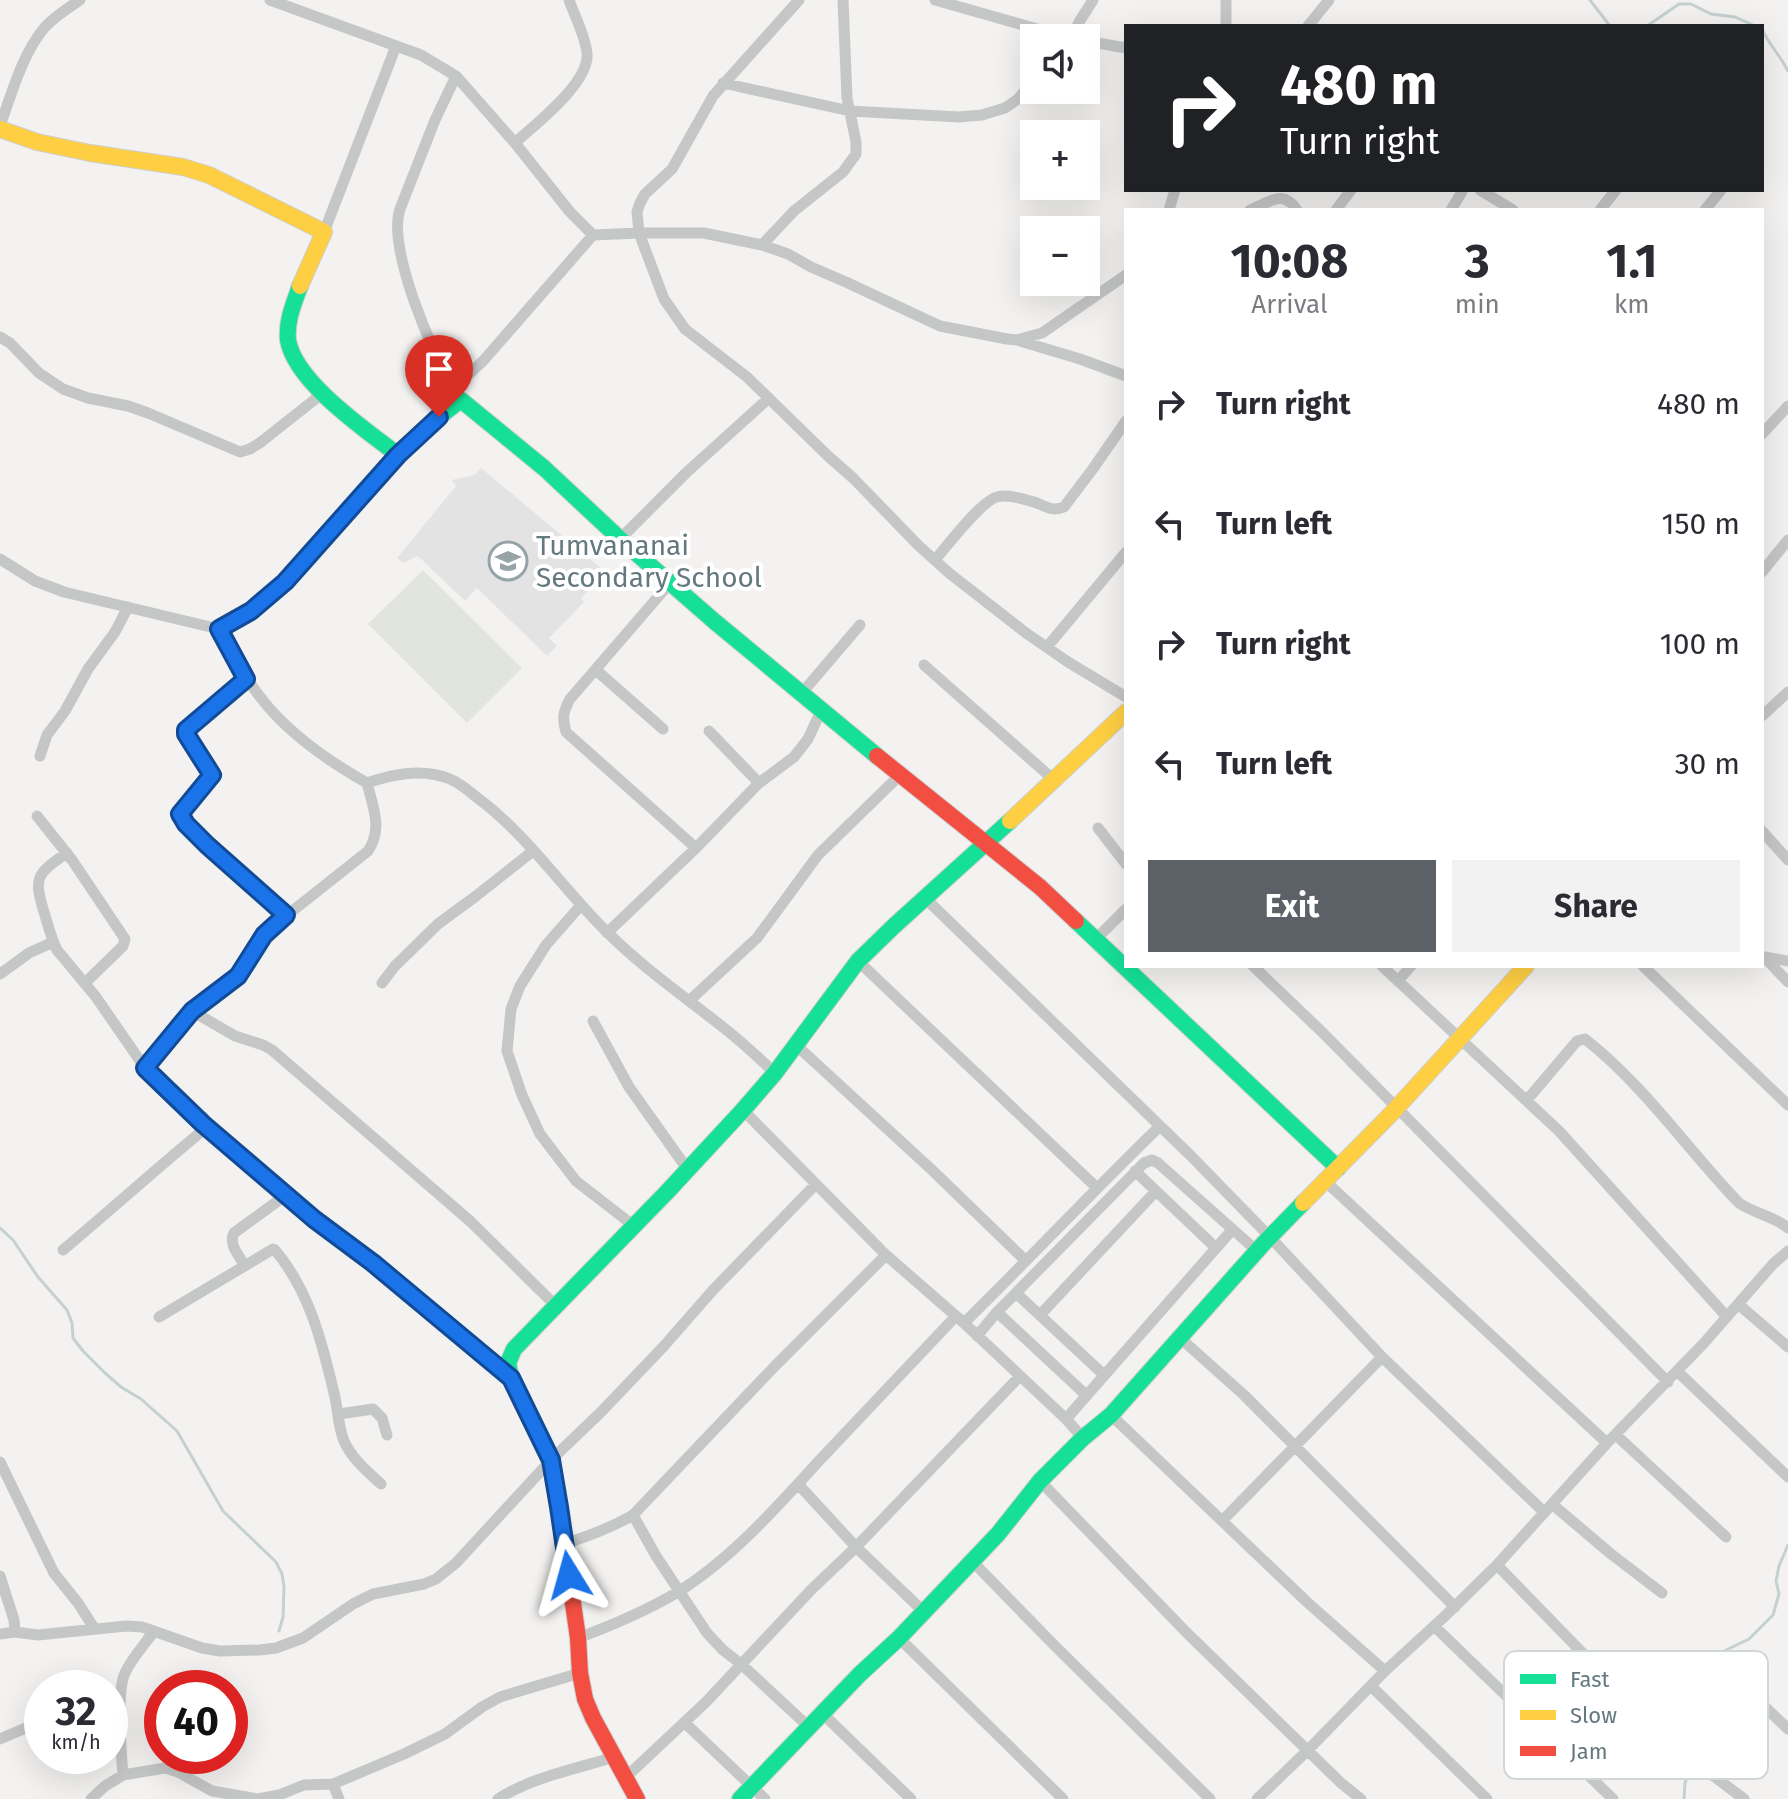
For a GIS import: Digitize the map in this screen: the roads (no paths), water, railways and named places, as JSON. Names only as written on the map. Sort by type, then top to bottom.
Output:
[{"type":"street","points":[[80,0],[58,14],[33,45],[0,127],[37,142],[183,167],[209,175],[324,232]]},
{"type":"street","points":[[270,0],[421,55],[456,76],[570,212],[593,235]]},
{"type":"street","points":[[515,143],[571,90],[587,62],[587,51],[569,0]]},
{"type":"street","points":[[799,0],[723,83],[707,105],[672,169],[645,194],[637,212],[639,233],[655,280],[685,329],[747,377],[918,545],[978,596],[1047,647],[1124,696]]},
{"type":"street","points":[[762,245],[784,220],[854,160],[857,149],[847,98],[843,0]]},
{"type":"street","points":[[935,0],[1020,26]]},
{"type":"street","points":[[1078,24],[1093,0]]},
{"type":"street","points":[[1226,0],[1226,24]]},
{"type":"street","points":[[1310,24],[1329,0]]},
{"type":"street","points":[[1100,43],[1124,48]]},
{"type":"street","points":[[396,46],[287,327],[289,346],[307,377],[398,455]]},
{"type":"street","points":[[456,76],[400,209],[397,229],[403,262],[425,332],[437,361],[457,394],[670,583],[821,711],[1040,887],[1124,967]]},
{"type":"street","points":[[723,83],[850,111],[936,117],[982,115],[1005,108],[1020,97]]},
{"type":"street","points":[[1483,192],[1510,208]]},
{"type":"street","points":[[1602,208],[1614,192]]},
{"type":"street","points":[[1707,208],[1719,192]]},
{"type":"street","points":[[1255,208],[1282,198],[1289,200],[1295,208]]},
{"type":"street","points":[[0,559],[35,581],[64,592],[219,629],[251,611],[285,582],[398,455],[439,417],[483,361],[593,235],[704,233],[762,245],[788,254],[940,326],[1017,340],[1124,375]]},
{"type":"street","points":[[1017,340],[1042,333],[1124,276]]},
{"type":"street","points":[[0,337],[39,373],[63,389],[148,413],[240,452],[261,442],[323,393]]},
{"type":"street","points":[[620,539],[687,472],[769,398]]},
{"type":"street","points":[[1764,432],[1788,406]]},
{"type":"street","points":[[935,560],[992,499],[1013,496],[1052,509],[1064,507],[1124,424]]},
{"type":"street","points":[[1115,436],[1124,443]]},
{"type":"street","points":[[1764,570],[1788,540]]},
{"type":"street","points":[[1047,647],[1124,554]]},
{"type":"street","points":[[670,583],[570,699],[563,714],[566,732],[696,848]]},
{"type":"street","points":[[40,756],[47,735],[128,607]]},
{"type":"street","points":[[801,694],[860,625]]},
{"type":"street","points":[[145,1068],[192,1011],[238,976],[264,935],[362,857],[376,838],[377,823],[367,783],[325,755],[273,712],[246,679],[219,629]]},
{"type":"street","points":[[924,665],[1054,780]]},
{"type":"street","points":[[596,670],[663,729]]},
{"type":"street","points":[[246,679],[186,730],[212,775],[180,814],[207,845],[286,915]]},
{"type":"street","points":[[1764,714],[1788,692]]},
{"type":"street","points":[[607,933],[759,783],[794,757],[803,747],[821,711]]},
{"type":"street","points":[[637,1799],[585,1699],[551,1460],[511,1378],[508,1363],[514,1349],[743,1110],[775,1073],[858,961],[1124,714]]},
{"type":"street","points":[[709,731],[759,783]]},
{"type":"street","points":[[367,783],[412,773],[431,775],[451,780],[493,809],[607,933],[775,1073]]},
{"type":"street","points":[[689,1001],[757,938],[818,855],[900,775]]},
{"type":"street","points":[[37,816],[67,853],[125,939],[123,946],[85,983]]},
{"type":"street","points":[[1098,828],[1124,861]]},
{"type":"street","points":[[1764,833],[1788,860]]},
{"type":"street","points":[[382,983],[438,924],[533,851]]},
{"type":"street","points":[[67,853],[44,870],[37,882],[53,942],[145,1068],[207,1127],[325,1229],[373,1263],[511,1378]]},
{"type":"street","points":[[925,898],[1270,1237],[1382,1357],[1548,1508],[1662,1593]]},
{"type":"street","points":[[581,905],[546,945],[520,986],[511,1009],[507,1051],[540,1134],[576,1181],[634,1226]]},
{"type":"street","points":[[1095,940],[1124,911]]},
{"type":"street","points":[[0,974],[29,953],[53,942]]},
{"type":"street","points":[[1764,957],[1788,961]]},
{"type":"street","points":[[1764,958],[1788,982]]},
{"type":"street","points":[[858,961],[1096,1187]]},
{"type":"street","points":[[1125,968],[1338,1168]]},
{"type":"street","points":[[1255,968],[1668,1382]]},
{"type":"street","points":[[1384,968],[1559,1131],[1727,1317]]},
{"type":"street","points":[[1398,981],[1409,968]]},
{"type":"street","points":[[685,1723],[752,1795],[860,1674],[899,1638],[998,1534],[1040,1481],[1111,1415],[1257,1251],[1396,1108],[1524,968]]},
{"type":"street","points":[[1645,968],[1788,1105]]},
{"type":"street","points":[[192,1011],[235,1036],[263,1045],[279,1056],[470,1221],[555,1305]]},
{"type":"street","points":[[593,1021],[629,1087],[688,1170]]},
{"type":"street","points":[[1527,1100],[1577,1041],[1585,1039],[1647,1098],[1739,1203],[1788,1228]]},
{"type":"street","points":[[796,1045],[1026,1261]]},
{"type":"street","points":[[743,1110],[886,1255],[960,1320],[1083,1438]]},
{"type":"street","points":[[63,1250],[207,1127]]},
{"type":"street","points":[[578,1638],[628,1619],[679,1591],[734,1548],[960,1320],[1026,1261],[1096,1187],[1159,1127]]},
{"type":"street","points":[[977,1336],[1135,1171],[1152,1160],[1257,1251]]},
{"type":"street","points":[[1135,1171],[1216,1248]]},
{"type":"street","points":[[1325,1181],[1726,1537]]},
{"type":"street","points":[[0,1634],[38,1635],[126,1626],[154,1631],[202,1648],[260,1650],[292,1643],[373,1594],[424,1584],[445,1574],[816,1184]]},
{"type":"street","points":[[1040,1315],[1156,1191]]},
{"type":"street","points":[[244,1265],[232,1243],[234,1233],[286,1195]]},
{"type":"street","points":[[1066,1419],[1232,1230]]},
{"type":"street","points":[[159,1317],[244,1265],[273,1249],[277,1251],[310,1308],[328,1362],[345,1444],[381,1484]]},
{"type":"street","points":[[1257,1799],[1497,1565],[1788,1251]]},
{"type":"street","points":[[564,1544],[599,1533],[633,1515],[886,1255]]},
{"type":"street","points":[[1016,1293],[1104,1375]]},
{"type":"street","points":[[1738,1304],[1788,1347]]},
{"type":"street","points":[[997,1312],[1086,1395]]},
{"type":"street","points":[[1179,1337],[1296,1446],[1455,1607]]},
{"type":"street","points":[[1222,1521],[1382,1357]]},
{"type":"street","points":[[1678,1372],[1788,1477]]},
{"type":"street","points":[[625,1778],[685,1723],[1019,1377]]},
{"type":"street","points":[[339,1414],[373,1409],[382,1418],[387,1435]]},
{"type":"street","points":[[1111,1415],[1307,1602],[1385,1671]]},
{"type":"street","points":[[0,1462],[54,1573],[94,1628]]},
{"type":"street","points":[[1040,1481],[1187,1633],[1361,1799]]},
{"type":"street","points":[[798,1484],[856,1547],[924,1612]]},
{"type":"street","points":[[633,1515],[707,1633],[810,1728]]},
{"type":"street","points":[[972,1561],[1210,1799]]},
{"type":"street","points":[[1497,1565],[1581,1651]]},
{"type":"street","points":[[0,1576],[15,1632]]},
{"type":"street","points":[[1434,1626],[1504,1694]]},
{"type":"street","points":[[128,1670],[154,1631]]},
{"type":"street","points":[[899,1638],[1063,1799]]},
{"type":"street","points":[[91,1799],[123,1775],[157,1769],[171,1769],[212,1791],[258,1799],[309,1784],[333,1784],[445,1734],[500,1697],[580,1673]]},
{"type":"street","points":[[1371,1686],[1487,1799]]},
{"type":"street","points":[[1768,1710],[1788,1729]]},
{"type":"street","points":[[823,1714],[911,1799]]},
{"type":"street","points":[[0,1739],[24,1729]]},
{"type":"street","points":[[498,1799],[532,1782],[614,1757]]},
{"type":"street","points":[[1592,1779],[1613,1799]]},
{"type":"street","points":[[1718,1779],[1744,1799]]},
{"type":"street","points":[[333,1784],[339,1799]]},
{"type":"waterway","points":[[1590,0],[1608,24]]},
{"type":"waterway","points":[[1650,24],[1679,4],[1691,4],[1711,14],[1735,17],[1751,24]]},
{"type":"waterway","points":[[1764,33],[1788,71]]},
{"type":"waterway","points":[[0,1228],[13,1240],[38,1277],[67,1310],[73,1338],[83,1351],[121,1387],[141,1399],[177,1431],[223,1511],[276,1562],[284,1587],[279,1631]]},
{"type":"waterway","points":[[1724,1651],[1749,1639],[1773,1615],[1779,1594],[1776,1581],[1779,1566],[1788,1545]]},
{"type":"waterway","points":[[1684,1799],[1686,1779]]},
{"type":"place","name":"Tumvananai Secondary School","points":[[508,561]]}]
